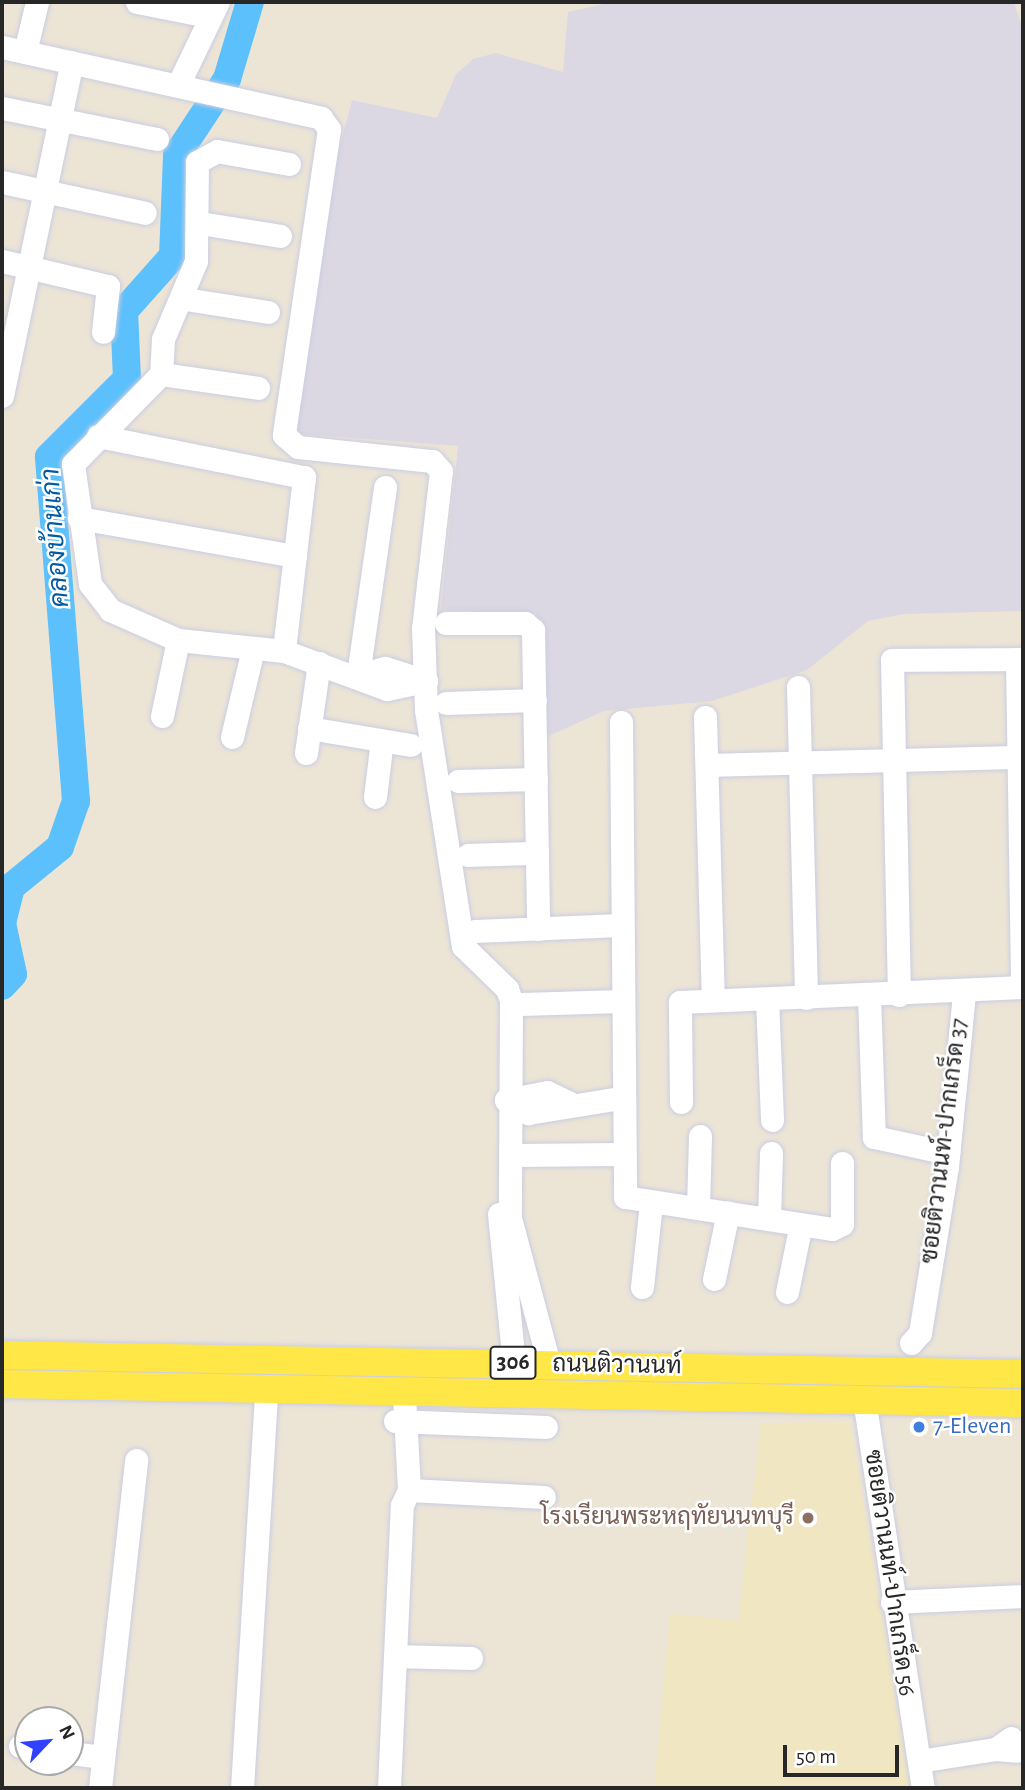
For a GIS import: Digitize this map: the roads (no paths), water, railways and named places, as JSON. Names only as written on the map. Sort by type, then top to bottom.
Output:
[{"type":"main road","name":"ถนนติวานนท์","points":[[2,1355],[1023,1374]]},
{"type":"main road","points":[[183,1388],[184,1359]]},
{"type":"main road","name":"ถนนติวานนท์","points":[[2,1384],[266,1390],[403,1410],[864,1399],[1023,1403]]},
{"type":"street","points":[[12,49],[24,2]]},
{"type":"street","points":[[12,49],[37,2]]},
{"type":"street","points":[[137,2],[213,9],[182,86]]},
{"type":"street","points":[[12,49],[321,118],[329,129],[284,435],[298,447],[432,461],[441,471],[423,628],[426,681],[463,946],[508,989],[511,1000],[506,1100],[515,1250],[548,1364]]},
{"type":"street","points":[[2,396],[8,338],[27,266],[55,119],[72,61]]},
{"type":"street","points":[[2,108],[157,139]]},
{"type":"street","points":[[185,299],[200,223],[196,173],[208,153],[289,164]]},
{"type":"street","points":[[2,182],[145,213]]},
{"type":"street","points":[[200,223],[280,236]]},
{"type":"street","points":[[2,261],[108,286],[103,332]]},
{"type":"street","points":[[268,312],[185,299],[175,305],[163,339],[161,374],[73,464],[79,518],[97,598],[178,640],[284,651],[358,675],[385,668],[426,681]]},
{"type":"street","points":[[161,374],[258,388]]},
{"type":"street","points":[[98,436],[296,472],[305,485],[284,651]]},
{"type":"street","points":[[358,675],[385,487]]},
{"type":"street","points":[[79,518],[295,556]]},
{"type":"street","points":[[446,623],[525,623],[533,630],[538,929]]},
{"type":"street","points":[[162,716],[178,640]]},
{"type":"street","points":[[232,737],[253,649]]},
{"type":"street","points":[[681,1102],[677,1005],[713,1000],[964,994],[1023,987],[1020,659],[892,660],[899,995]]},
{"type":"street","points":[[306,753],[319,663]]},
{"type":"street","points":[[798,687],[806,998]]},
{"type":"street","points":[[446,703],[535,700]]},
{"type":"street","points":[[705,718],[713,1000]]},
{"type":"street","points":[[621,722],[621,1154],[625,1197],[832,1229],[842,1224],[842,1163]]},
{"type":"street","points":[[310,728],[411,745]]},
{"type":"street","points":[[375,797],[382,740]]},
{"type":"street","points":[[707,765],[1021,757]]},
{"type":"street","points":[[458,781],[536,779]]},
{"type":"street","points":[[468,855],[537,853]]},
{"type":"street","points":[[475,932],[621,925]]},
{"type":"street","name":"ซอยติวานนท์-ปากเกร็ด 37","points":[[908,1371],[911,1343],[920,1334],[948,1153],[964,994]]},
{"type":"street","points":[[869,996],[874,1137],[948,1153]]},
{"type":"street","points":[[767,999],[772,1120]]},
{"type":"street","points":[[521,1004],[621,1001]]},
{"type":"street","points":[[506,1100],[527,1113],[570,1103],[621,1098]]},
{"type":"street","points":[[698,1208],[700,1136]]},
{"type":"street","points":[[769,1218],[771,1153]]},
{"type":"street","points":[[511,1155],[621,1154]]},
{"type":"street","points":[[510,1193],[498,1217],[498,1240],[514,1363]]},
{"type":"street","points":[[642,1287],[651,1203]]},
{"type":"street","points":[[714,1279],[728,1212]]},
{"type":"street","points":[[786,1292],[801,1224]]},
{"type":"street","points":[[242,1788],[266,1390]]},
{"type":"street","name":"ซอยติวานนท์-ปากเกร็ด 56","points":[[864,1399],[892,1602],[923,1788]]},
{"type":"street","points":[[389,1788],[405,1498],[403,1410],[546,1427]]},
{"type":"street","points":[[100,1788],[136,1460]]},
{"type":"street","points":[[405,1498],[544,1497]]},
{"type":"street","points":[[892,1602],[1023,1596]]},
{"type":"street","points":[[395,1656],[471,1658]]},
{"type":"street","points":[[919,1762],[1008,1746]]},
{"type":"street","points":[[84,1755],[103,1757]]},
{"type":"waterway","name":"คลองบ้านเก่า","points":[[2,986],[13,974],[2,923],[11,887],[60,847],[76,801],[49,457],[127,379],[124,311],[173,256],[177,155],[227,79],[250,2]]},
{"type":"place","name":"7-Eleven","points":[[919,1427]]},
{"type":"place","name":"โรงเรียนพระหฤทัยนนทบุรี","points":[[808,1518]]}]
